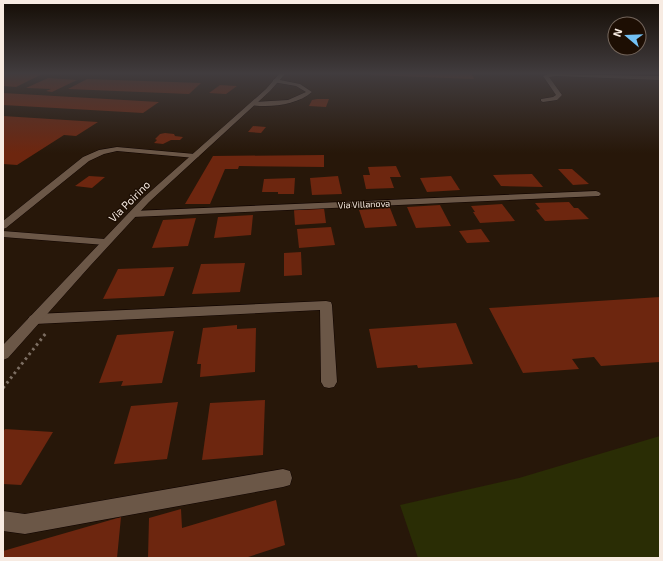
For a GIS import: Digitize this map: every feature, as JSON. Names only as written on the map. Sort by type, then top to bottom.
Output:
[{"type":"street","name":"Via Poirino","points":[[4,352],[105,242],[133,214],[257,100]]},
{"type":"street","name":"Via Villanova","points":[[133,214],[596,194]]},
{"type":"street","points":[[35,319],[326,305],[329,382]]},
{"type":"street","points":[[3,521],[25,524],[283,478]]},
{"type":"lane","points":[[253,104],[294,100]]},
{"type":"lane","points":[[3,226],[86,159],[102,152],[117,149],[195,156]]},
{"type":"lane","points":[[3,234],[105,242]]},
{"type":"green space","points":[[660,436],[660,558],[418,558],[400,505],[519,478]]},
{"type":"building","points":[[3,100],[127,100],[159,102],[143,113],[3,105]]},
{"type":"building","points":[[312,100],[329,100],[326,107],[309,106]]},
{"type":"building","points":[[3,116],[98,122],[76,136],[64,135],[17,165],[3,164]]},
{"type":"building","points":[[253,126],[266,127],[261,133],[248,132]]},
{"type":"building","points":[[165,133],[183,137],[180,140],[171,140],[163,144],[154,143],[157,140],[155,139],[160,134]]},
{"type":"building","points":[[324,155],[324,167],[239,166],[238,169],[225,169],[210,204],[185,204],[213,156]]},
{"type":"building","points":[[396,166],[401,177],[390,177],[394,188],[366,189],[363,175],[370,175],[368,167]]},
{"type":"building","points":[[558,169],[572,169],[589,184],[573,185]]},
{"type":"building","points":[[532,174],[543,187],[501,186],[493,175]]},
{"type":"building","points":[[89,176],[105,177],[92,188],[75,186]]},
{"type":"building","points":[[338,176],[342,194],[312,195],[310,178]]},
{"type":"building","points":[[451,176],[460,190],[427,192],[420,178]]},
{"type":"building","points":[[295,178],[294,194],[262,192],[264,179]]},
{"type":"building","points":[[569,202],[574,208],[578,208],[589,219],[545,221],[536,210],[540,209],[535,203]]},
{"type":"building","points":[[502,204],[515,221],[480,223],[471,206]]},
{"type":"building","points":[[440,205],[451,226],[416,228],[407,207]]},
{"type":"building","points":[[324,208],[326,223],[295,225],[294,210]]},
{"type":"building","points":[[390,208],[397,226],[365,228],[359,210]]},
{"type":"building","points":[[253,215],[251,235],[214,238],[218,217]]},
{"type":"building","points":[[196,218],[188,246],[152,248],[163,220]]},
{"type":"building","points":[[331,227],[335,245],[299,248],[297,229]]},
{"type":"building","points":[[481,229],[490,242],[467,243],[459,231]]},
{"type":"building","points":[[301,252],[302,275],[284,276],[284,253]]},
{"type":"building","points":[[245,263],[240,292],[192,294],[201,264]]},
{"type":"building","points":[[174,267],[164,296],[103,299],[118,269]]},
{"type":"building","points":[[660,297],[660,362],[601,366],[594,357],[572,359],[579,369],[523,373],[489,308]]},
{"type":"building","points":[[456,323],[473,364],[418,368],[417,365],[377,368],[369,329]]},
{"type":"building","points":[[237,325],[237,329],[256,328],[255,372],[200,377],[201,364],[197,364],[203,328]]},
{"type":"building","points":[[174,331],[162,383],[121,386],[123,381],[99,383],[117,335]]},
{"type":"building","points":[[265,400],[263,455],[202,460],[210,403]]},
{"type":"building","points":[[178,402],[167,459],[114,464],[131,406]]},
{"type":"building","points":[[5,429],[53,432],[21,485],[3,484],[3,432]]},
{"type":"building","points":[[276,500],[285,545],[245,558],[148,558],[149,518],[181,509],[182,528]]},
{"type":"building","points":[[121,517],[117,558],[3,558],[3,551]]}]
